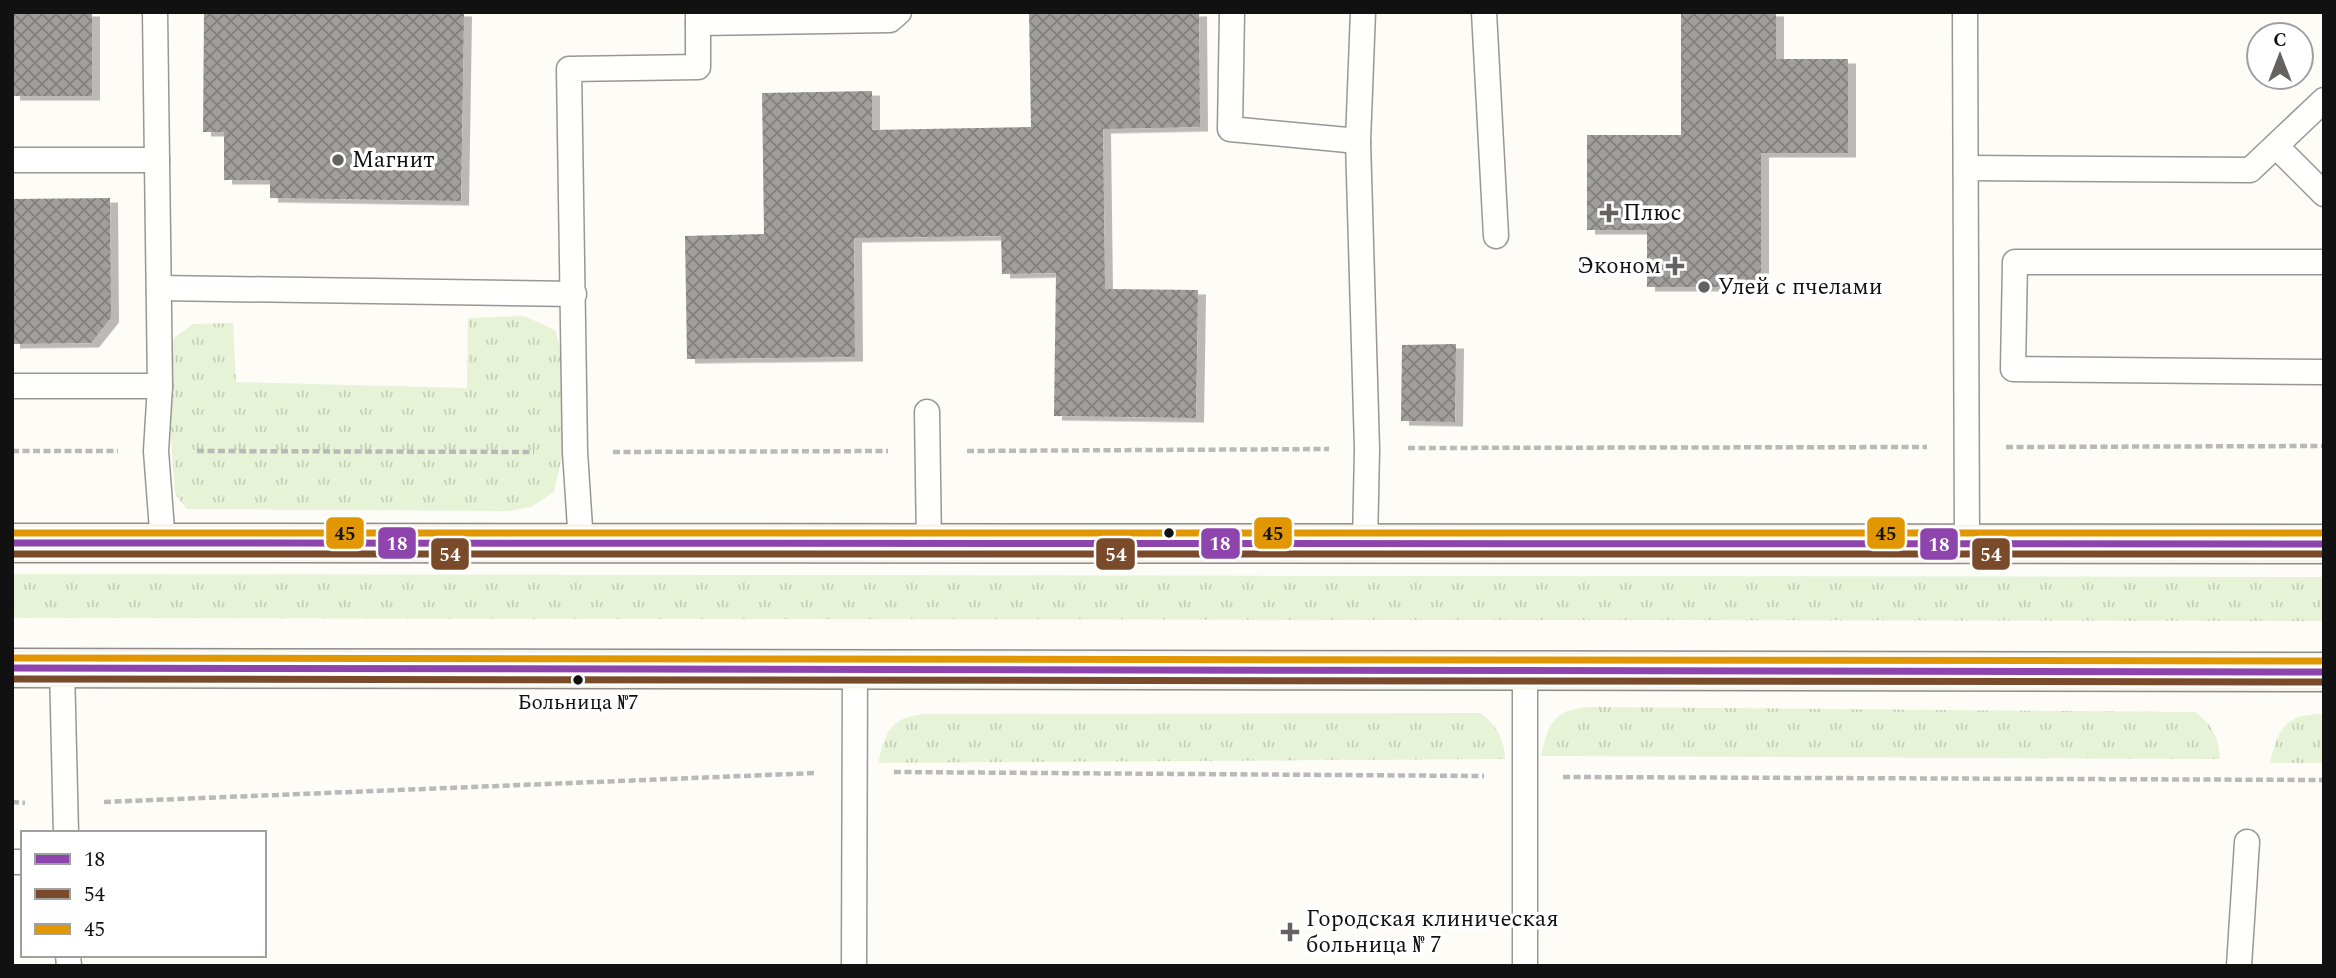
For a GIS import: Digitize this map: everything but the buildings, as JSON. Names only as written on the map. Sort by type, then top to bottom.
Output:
[{"type":"main road","points":[[12,543],[2324,544]]},
{"type":"main road","points":[[12,668],[2324,672]]},
{"type":"lane","points":[[155,12],[160,386],[156,451],[163,543]]},
{"type":"lane","points":[[581,543],[575,452],[569,69],[698,67],[698,18],[890,20],[899,12]]},
{"type":"lane","points":[[1232,12],[1230,129],[1359,141]]},
{"type":"lane","points":[[1363,12],[1359,141],[1367,449],[1365,544]]},
{"type":"lane","points":[[1484,12],[1496,236]]},
{"type":"lane","points":[[1965,12],[1967,544]]},
{"type":"lane","points":[[1966,168],[2250,170],[2324,100]]},
{"type":"lane","points":[[2276,146],[2324,194]]},
{"type":"lane","points":[[12,160],[157,160]]},
{"type":"lane","points":[[2324,262],[2014,262],[2013,369],[2324,372]]},
{"type":"lane","points":[[159,288],[573,294]]},
{"type":"lane","points":[[12,386],[160,386]]},
{"type":"lane","points":[[926,412],[929,544]]},
{"type":"lane","points":[[62,668],[66,831]]},
{"type":"lane","points":[[854,966],[855,669]]},
{"type":"lane","points":[[1525,671],[1525,966]]},
{"type":"lane","points":[[2239,966],[2246,842]]},
{"type":"path","points":[[12,451],[575,452],[2324,446]]},
{"type":"path","points":[[12,802],[66,803],[854,772],[2324,780]]},
{"type":"green space","points":[[524,316],[555,330],[569,377],[566,438],[554,492],[531,507],[508,511],[187,509],[175,494],[168,370],[174,338],[193,324],[233,323],[236,382],[467,388],[468,318]]},
{"type":"green space","points":[[12,574],[2324,577],[2324,621],[12,618]]},
{"type":"green space","points":[[1590,707],[2195,712],[2214,732],[2220,759],[1541,756],[1550,727],[1555,720],[1568,711]]},
{"type":"green space","points":[[1480,713],[1491,722],[1498,733],[1505,759],[878,763],[884,741],[892,727],[905,718],[927,714]]},
{"type":"green space","points":[[2324,714],[2324,763],[2270,763],[2276,741],[2285,725],[2300,717]]},
{"type":"transit line","name":"45","points":[[12,533],[2324,533]]},
{"type":"transit line","name":"18","points":[[12,543],[2324,544]]},
{"type":"transit line","name":"54","points":[[12,554],[2324,554]]},
{"type":"transit line","name":"45","points":[[12,658],[2324,661]]},
{"type":"transit line","name":"18","points":[[12,668],[2324,672]]},
{"type":"transit line","name":"54","points":[[12,679],[2324,682]]},
{"type":"place","name":"Магнит","points":[[338,160]]},
{"type":"place","name":"Плюс","points":[[1609,213]]},
{"type":"place","name":"Эконом","points":[[1675,266]]},
{"type":"place","name":"Улей с пчелами","points":[[1704,287]]},
{"type":"place","name":"Больница №7","points":[[578,680]]},
{"type":"place","name":"Городская клиническая больница № 7","points":[[1290,932]]}]
